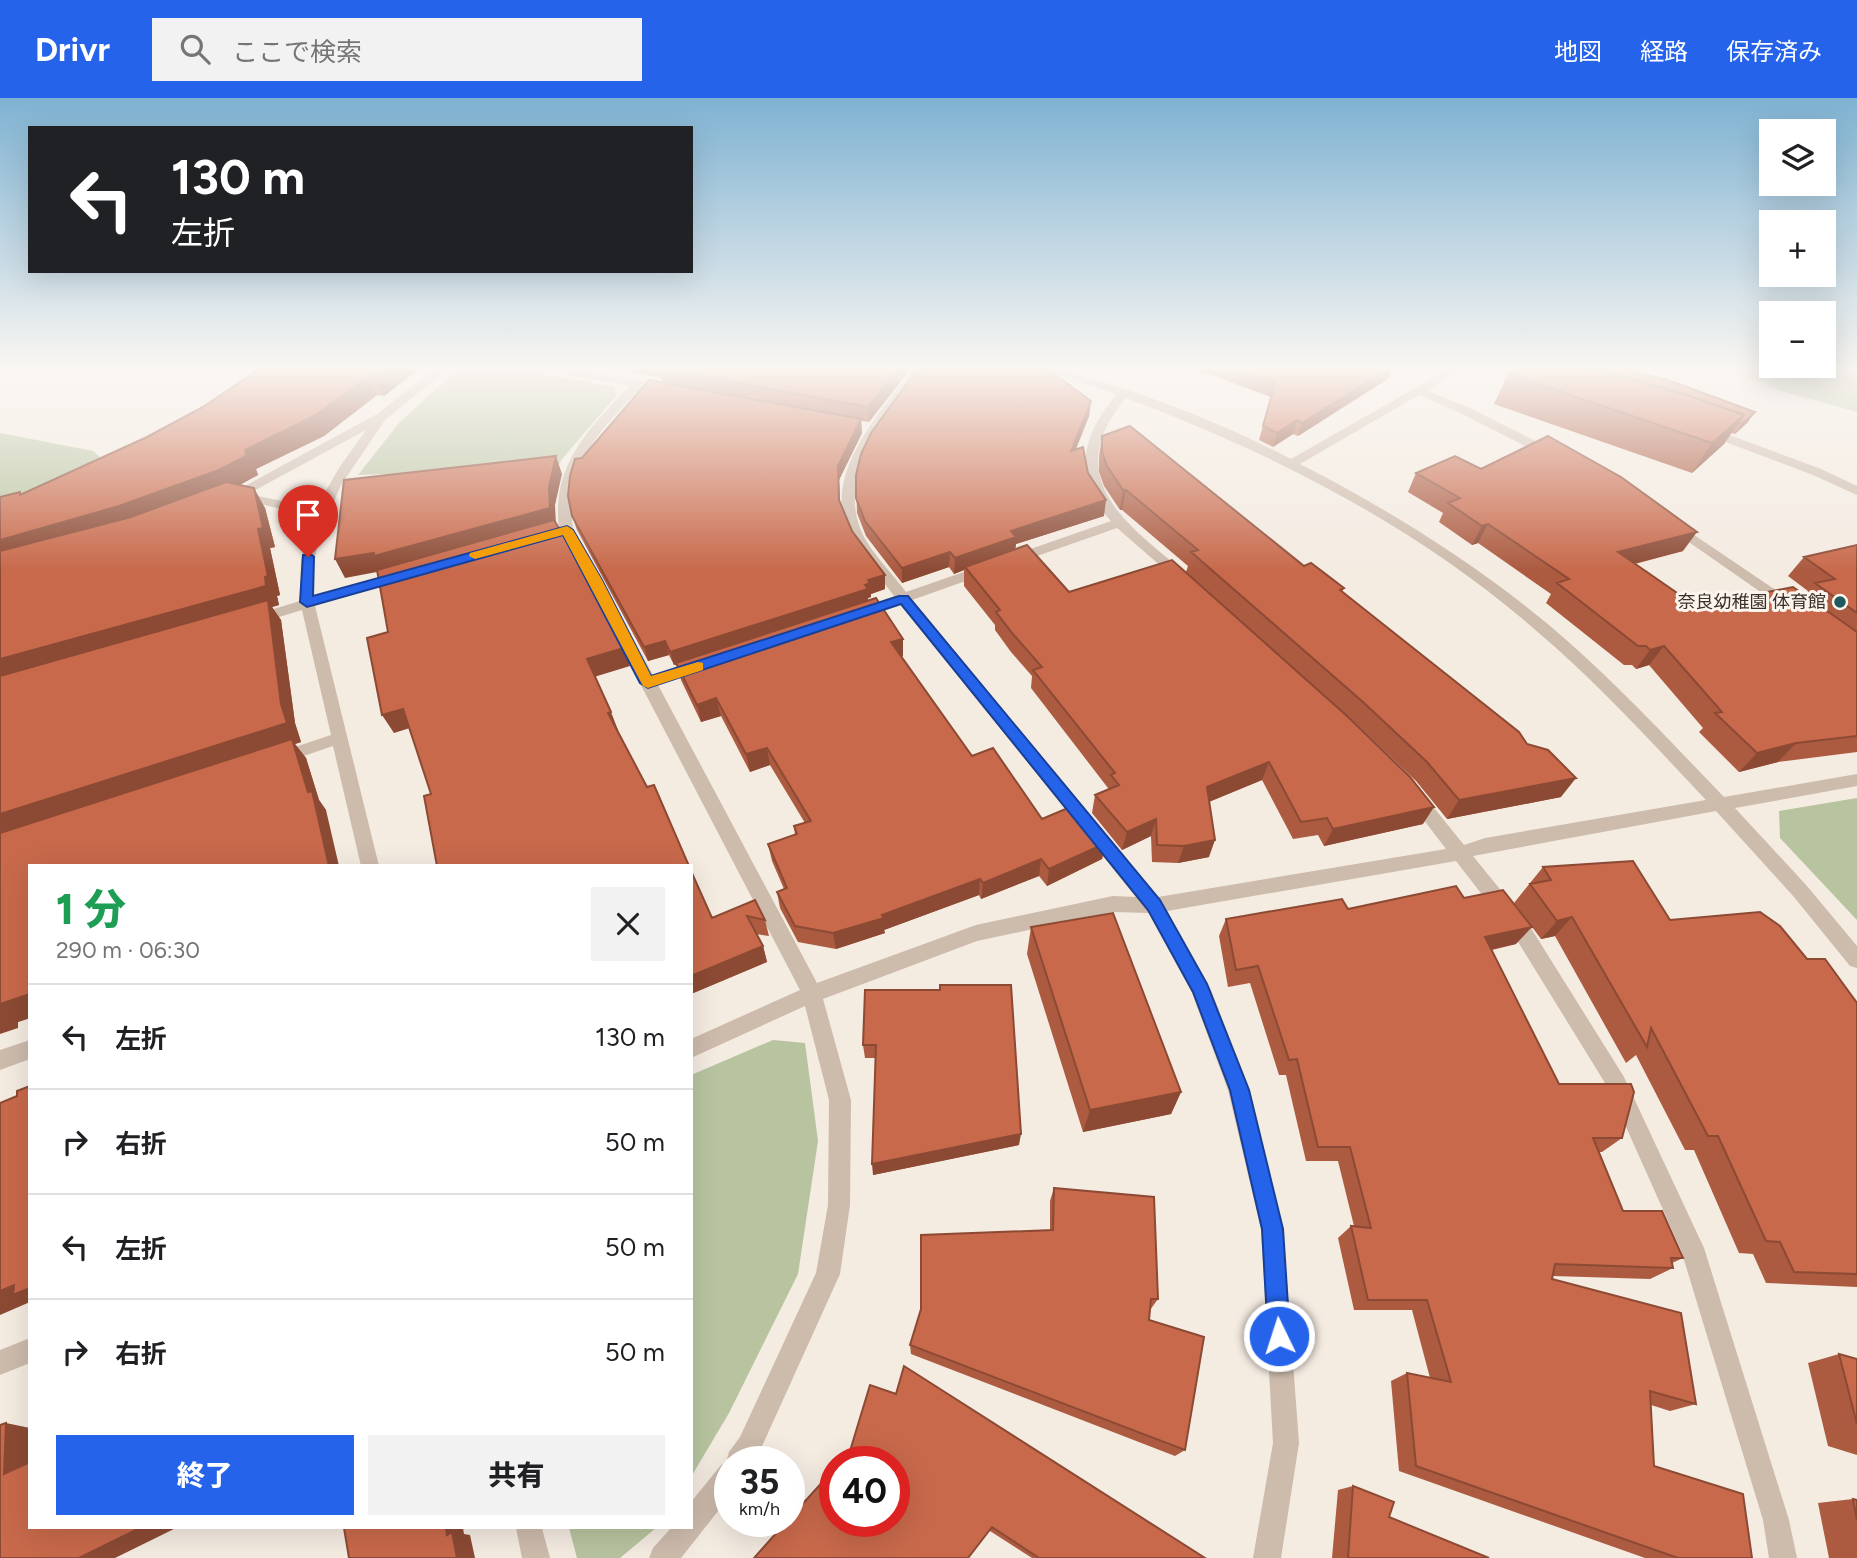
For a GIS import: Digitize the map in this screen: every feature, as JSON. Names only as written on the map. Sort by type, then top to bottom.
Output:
[{"type":"street","points":[[212,504],[237,495],[348,435]]},
{"type":"street","points":[[368,435],[344,470],[320,513],[308,557],[307,602],[370,864]]},
{"type":"street","points":[[594,435],[567,475],[560,532],[596,580],[812,994],[840,1100],[839,1205],[828,1273],[749,1446]]},
{"type":"street","points":[[864,435],[849,479],[847,505],[857,537],[904,599],[1154,905],[1201,990],[1240,1090],[1272,1229],[1286,1443],[1267,1558]]},
{"type":"street","points":[[1097,435],[1089,461],[1095,491],[1119,523],[1200,594]]},
{"type":"street","points":[[1235,435],[1292,463],[1419,538],[1514,605],[1604,682],[1721,805],[1857,960]]},
{"type":"street","points":[[1292,463],[1341,435]]},
{"type":"street","points":[[1513,435],[1569,464]]},
{"type":"street","points":[[1717,435],[1817,472],[1857,491]]},
{"type":"street","points":[[237,495],[320,513]]},
{"type":"street","points":[[1667,521],[1801,614]]},
{"type":"street","points":[[840,620],[1119,523]]},
{"type":"street","points":[[237,624],[411,573]]},
{"type":"street","points":[[648,683],[712,662]]},
{"type":"street","points":[[261,764],[340,738]]},
{"type":"street","points":[[693,1048],[812,994],[976,933],[1113,904],[1154,905],[1462,853],[1485,845],[1857,780]]},
{"type":"street","points":[[1408,788],[1522,930],[1616,1084],[1692,1248],[1776,1520],[1783,1558]]},
{"type":"street","points":[[0,1060],[28,1050]]},
{"type":"street","points":[[0,1363],[28,1351]]},
{"type":"street","points":[[693,1522],[714,1495]]},
{"type":"street","points":[[529,1529],[537,1558]]},
{"type":"street","points":[[663,1558],[687,1529]]},
{"type":"green space","points":[[0,435],[93,451],[109,465],[0,554]]},
{"type":"green space","points":[[389,435],[582,435],[557,468],[358,475]]},
{"type":"green space","points":[[1857,798],[1857,920],[1780,838],[1779,811]]},
{"type":"green space","points":[[773,1040],[805,1043],[818,1141],[798,1274],[729,1413],[693,1474],[693,1074]]},
{"type":"green space","points":[[569,1529],[655,1529],[620,1558],[577,1558]]},
{"type":"building","points":[[275,435],[245,450],[246,456],[219,470],[119,506],[0,540],[0,497],[20,492],[20,495],[147,437]]},
{"type":"building","points":[[602,435],[853,435],[838,466],[839,500],[852,531],[885,575],[868,580],[870,583],[865,585],[868,589],[670,652],[665,641],[644,647],[572,516],[568,496],[570,476],[575,459],[582,458]]},
{"type":"building","points":[[870,435],[1077,435],[1071,451],[1083,447],[1088,473],[1106,500],[1011,531],[1016,537],[955,558],[950,552],[902,568],[865,521],[856,498],[856,475],[861,454]]},
{"type":"building","points":[[1141,435],[1304,566],[1311,563],[1344,588],[1340,590],[1519,732],[1527,744],[1548,750],[1576,778],[1459,800],[1427,762],[1363,702],[1191,552],[1198,550],[1123,490],[1107,466],[1102,452],[1102,436]]},
{"type":"building","points":[[1689,435],[1721,435],[1712,443]]},
{"type":"building","points":[[1548,436],[1621,477],[1697,532],[1618,552],[1696,606],[1793,587],[1857,632],[1857,736],[1796,743],[1757,753],[1715,713],[1722,712],[1664,646],[1650,650],[1646,646],[1638,646],[1557,583],[1569,579],[1488,524],[1482,526],[1448,503],[1460,498],[1416,473],[1455,456],[1481,469]]},
{"type":"building","points":[[556,456],[549,487],[550,508],[374,556],[374,553],[335,559],[344,480]]},
{"type":"building","points":[[226,482],[254,488],[263,528],[258,529],[268,576],[265,577],[266,586],[0,659],[0,551],[131,517]]},
{"type":"building","points":[[554,520],[580,563],[624,648],[587,659],[611,712],[608,713],[647,787],[654,785],[688,864],[437,864],[424,796],[431,794],[403,709],[382,715],[367,638],[388,632],[377,570]]},
{"type":"building","points":[[1027,545],[1069,592],[1172,560],[1347,716],[1410,777],[1434,807],[1333,829],[1327,818],[1301,822],[1269,762],[1207,787],[1215,840],[1184,846],[1157,845],[1156,819],[1127,832],[1095,795],[1119,785],[1111,775],[1115,773],[1033,670],[1042,667],[1012,633],[996,612],[1000,610],[965,567]]},
{"type":"building","points":[[1857,545],[1857,613],[1815,583],[1835,579],[1804,557]]},
{"type":"building","points":[[876,598],[903,639],[891,642],[972,756],[993,748],[1042,819],[1075,805],[1106,843],[1049,869],[1041,859],[983,883],[980,879],[882,915],[884,918],[833,933],[795,926],[777,892],[787,888],[768,844],[797,834],[794,826],[811,821],[767,748],[746,754],[716,698],[697,705],[676,663]]},
{"type":"building","points":[[268,600],[281,704],[287,723],[0,814],[0,676]]},
{"type":"building","points":[[292,739],[308,792],[312,791],[329,864],[28,864],[28,995],[0,1004],[0,833]]},
{"type":"building","points":[[1633,861],[1670,920],[1760,912],[1780,926],[1807,959],[1825,959],[1857,1003],[1857,1274],[1794,1272],[1780,1242],[1766,1241],[1718,1136],[1708,1136],[1651,1028],[1647,1047],[1572,917],[1557,921],[1530,884],[1551,880],[1543,867]]},
{"type":"building","points":[[693,875],[712,918],[755,900],[765,920],[747,916],[763,946],[693,975]]},
{"type":"building","points":[[1456,886],[1464,898],[1503,890],[1532,927],[1485,937],[1559,1084],[1631,1084],[1634,1092],[1622,1138],[1593,1138],[1623,1211],[1662,1211],[1683,1258],[1671,1258],[1673,1268],[1555,1264],[1552,1279],[1681,1313],[1696,1404],[1650,1391],[1654,1466],[1743,1494],[1752,1558],[1678,1558],[1416,1466],[1407,1373],[1451,1382],[1427,1300],[1368,1300],[1351,1226],[1371,1228],[1350,1147],[1318,1147],[1297,1059],[1289,1060],[1258,966],[1236,970],[1226,919],[1342,899],[1348,909]]},
{"type":"building","points":[[1113,913],[1181,1092],[1090,1110],[1031,927]]},
{"type":"building","points":[[940,985],[1011,985],[1021,1134],[872,1164],[876,1045],[863,1045],[865,990],[940,990]]},
{"type":"building","points":[[28,1087],[28,1289],[13,1295],[14,1285],[0,1291],[0,1103],[17,1096],[17,1091]]},
{"type":"building","points":[[1054,1188],[1154,1197],[1158,1299],[1151,1299],[1149,1320],[1204,1337],[1185,1450],[910,1345],[921,1309],[921,1235],[1053,1230]]},
{"type":"building","points":[[1839,1354],[1857,1359],[1857,1424]]},
{"type":"building","points":[[904,1366],[1205,1558],[1039,1558],[992,1527],[968,1558],[754,1558],[773,1537],[805,1537],[805,1501],[819,1486],[819,1537],[910,1537],[910,1446],[852,1446],[870,1385],[896,1394]]},
{"type":"building","points":[[6,1423],[4,1474],[28,1463],[28,1529],[138,1529],[79,1558],[0,1558],[0,1425]]},
{"type":"building","points":[[1353,1486],[1394,1502],[1389,1517],[1489,1558],[1348,1558]]},
{"type":"building","points":[[1853,1499],[1857,1500],[1857,1520]]},
{"type":"building","points":[[344,1529],[446,1529],[447,1535],[452,1532],[457,1558],[349,1558]]},
{"type":"slow traffic","points":[[475,556],[567,530],[596,580],[648,683],[698,666]]},
{"type":"place","name":"奈良幼稚園 体育館","points":[[1840,602]]},
{"type":"route","points":[[308,557],[307,602],[567,530],[596,580],[648,683],[904,599],[1154,905],[1201,990],[1240,1090],[1272,1229],[1279,1336]]}]
